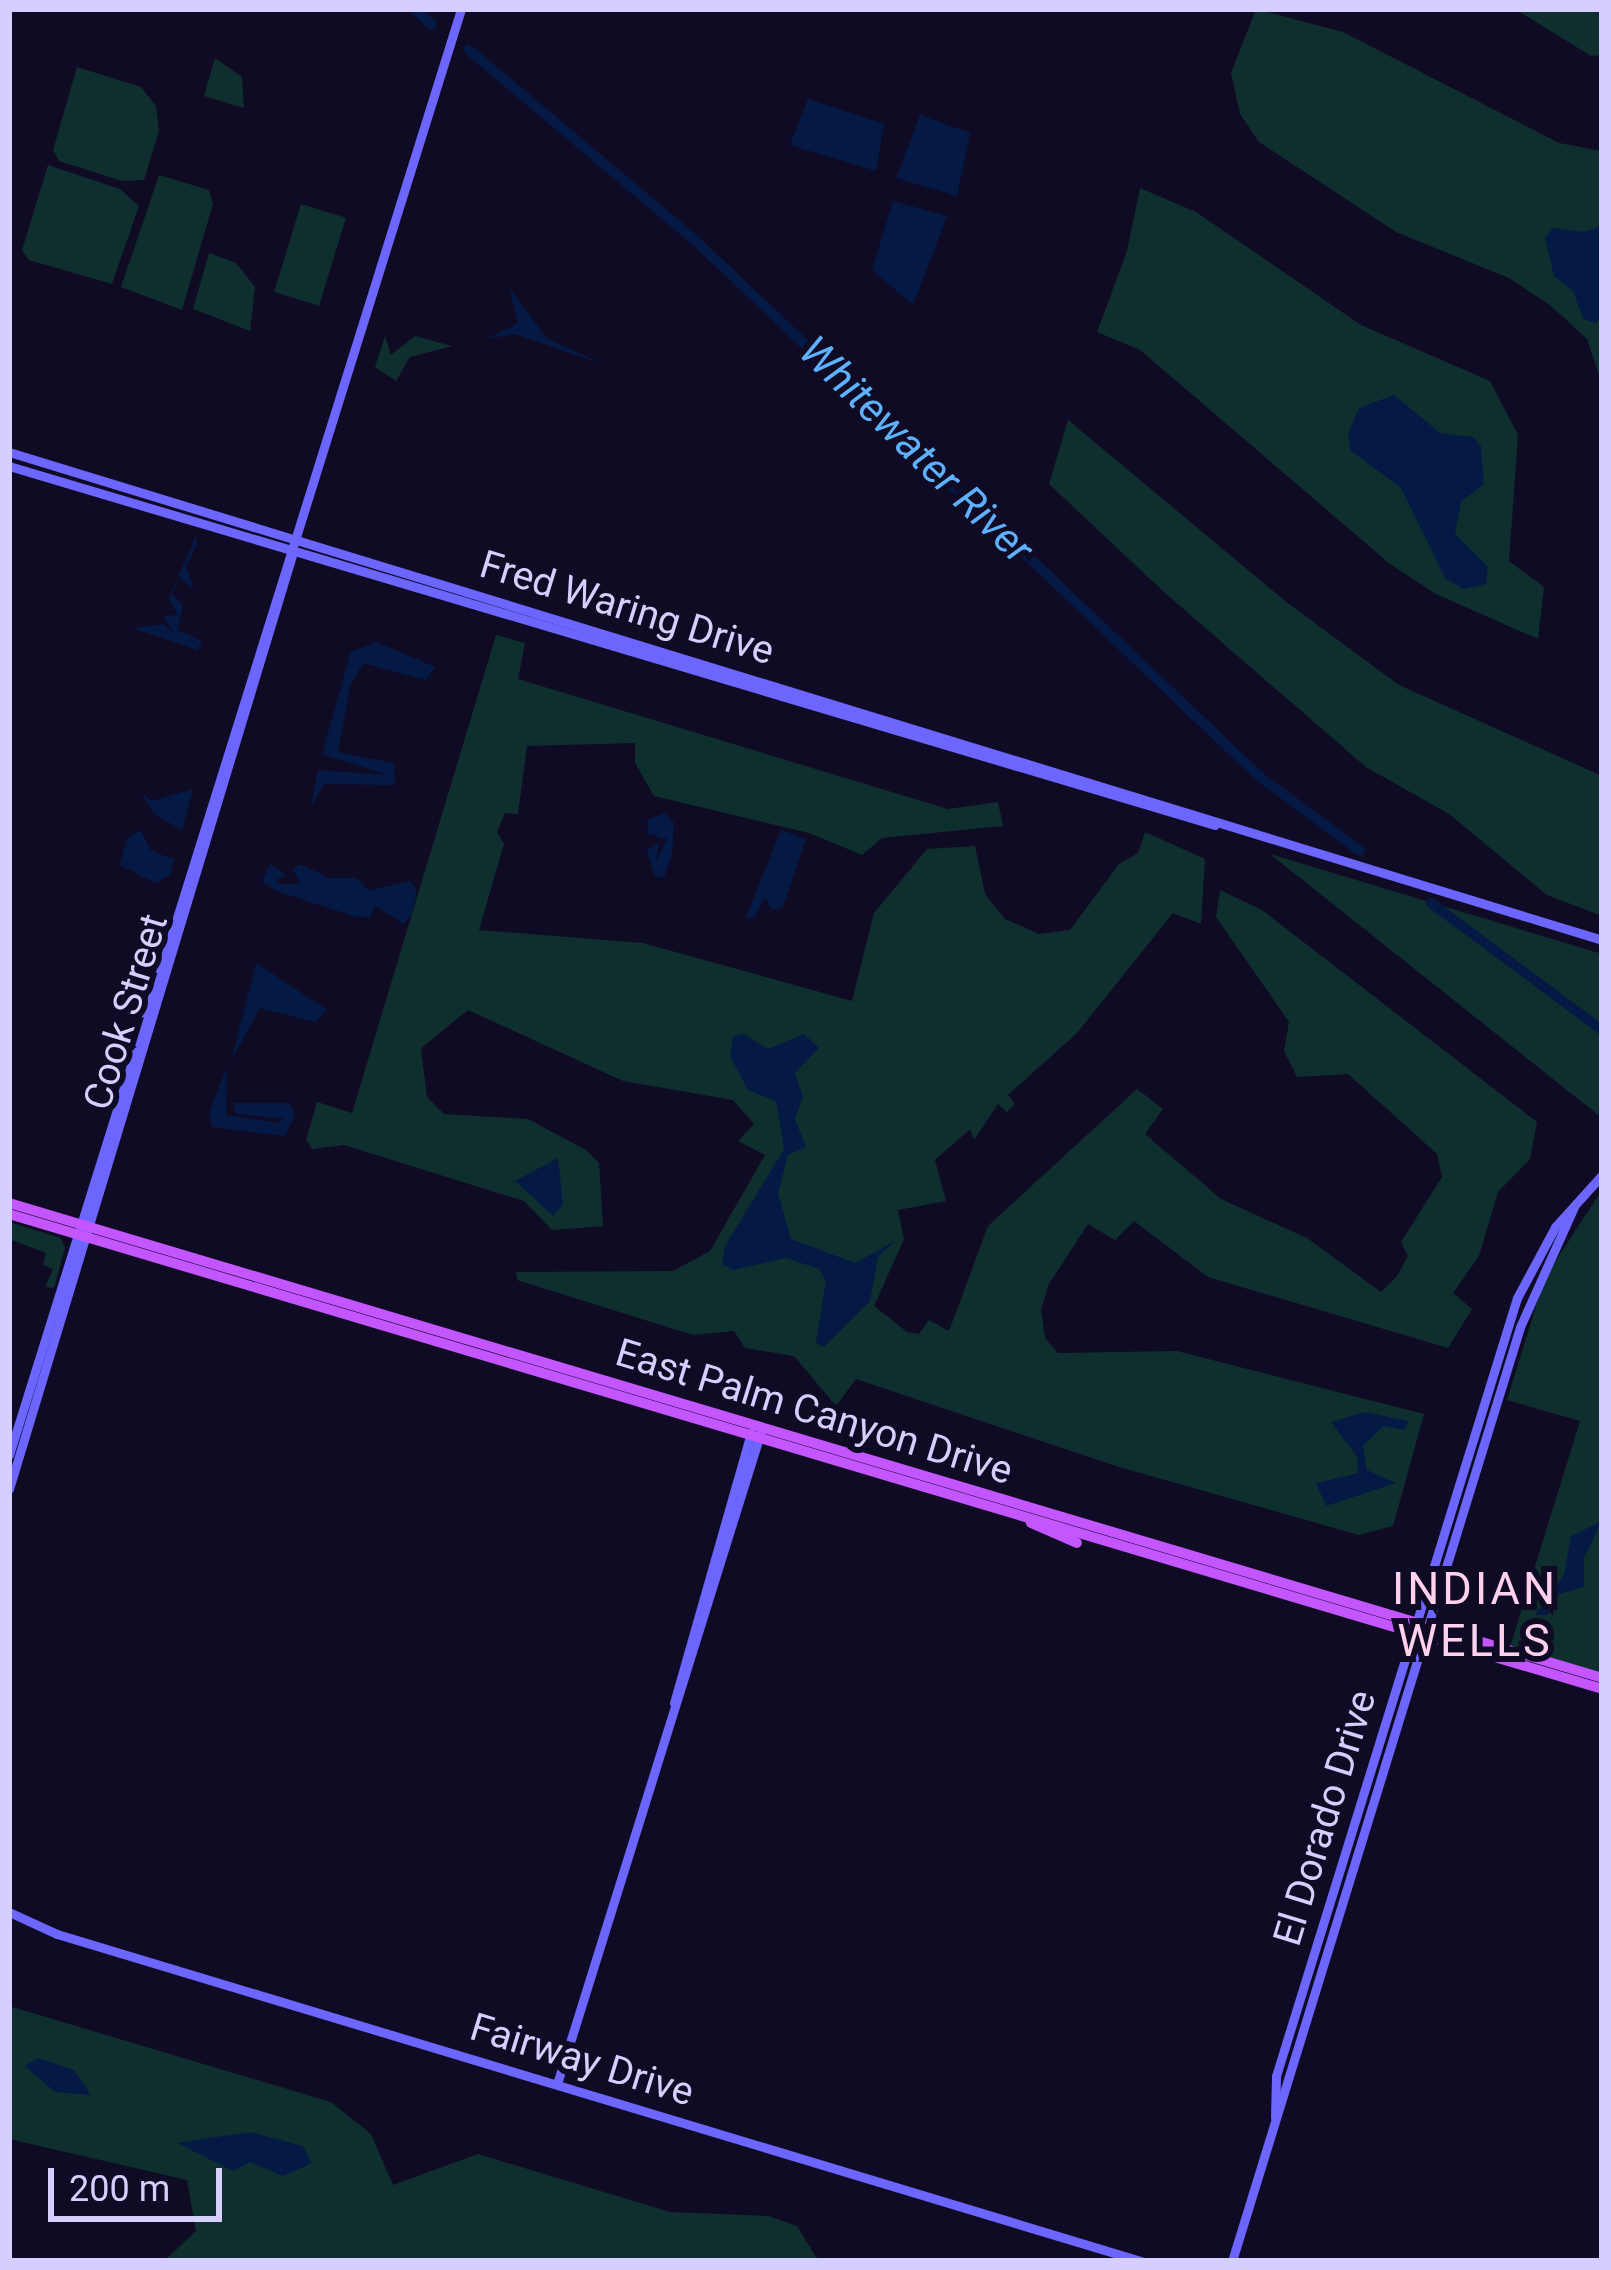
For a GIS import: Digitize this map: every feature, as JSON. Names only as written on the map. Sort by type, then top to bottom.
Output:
[{"type":"main road","name":"Cook Street","points":[[9,1489],[84,1231],[461,9]]},
{"type":"main road","name":"Fred Waring Drive","points":[[9,452],[1602,940]]},
{"type":"main road","name":"Fred Waring Drive","points":[[9,466],[890,732],[1226,826]]},
{"type":"main road","points":[[50,478],[55,472],[125,487]]},
{"type":"main road","points":[[136,504],[195,509]]},
{"type":"main road","points":[[372,576],[464,590]]},
{"type":"main road","points":[[726,682],[808,694]]},
{"type":"main road","points":[[890,732],[976,745]]},
{"type":"main road","name":"El Dorado Drive","points":[[1232,2261],[1517,1298],[1574,1207],[1602,1175]]},
{"type":"main road","name":"East Palm Canyon Drive","points":[[9,1203],[84,1231]]},
{"type":"main road","name":"East Palm Canyon Drive","points":[[9,1214],[84,1231],[756,1431],[1421,1630],[1602,1689]]},
{"type":"main road","name":"Cook Street","points":[[9,1455],[84,1231]]},
{"type":"main road","points":[[556,2084],[756,1431]]},
{"type":"main road","name":"East Palm Canyon Drive","points":[[756,1431],[1018,1515],[1602,1678]]},
{"type":"main road","points":[[1018,1515],[1077,1543]]},
{"type":"main road","name":"Fairway Drive","points":[[9,1912],[57,1934],[1142,2261]]},
{"type":"green space","points":[[1256,9],[1343,32],[1559,143],[1602,151],[1602,384],[1587,339],[1550,305],[1509,278],[1396,232],[1259,142],[1240,114],[1231,73]]},
{"type":"green space","points":[[1515,9],[1602,9],[1602,55],[1591,56]]},
{"type":"green space","points":[[215,58],[242,77],[244,108],[204,96]]},
{"type":"green space","points":[[77,67],[141,87],[156,106],[159,131],[144,180],[122,181],[59,161],[53,150]]},
{"type":"green space","points":[[48,165],[120,189],[139,206],[112,284],[29,260],[22,250]]},
{"type":"green space","points":[[159,175],[209,190],[213,204],[182,310],[121,287]]},
{"type":"green space","points":[[1140,188],[1196,212],[1361,325],[1490,381],[1518,435],[1509,561],[1544,587],[1538,639],[1436,594],[1390,564],[1140,350],[1097,332],[1127,251]]},
{"type":"green space","points":[[301,204],[346,218],[319,306],[274,292]]},
{"type":"green space","points":[[209,253],[236,263],[255,287],[250,331],[193,309]]},
{"type":"green space","points":[[385,336],[391,355],[415,336],[452,346],[410,357],[396,381],[375,367]]},
{"type":"green space","points":[[1068,420],[1285,601],[1399,685],[1602,776],[1602,916],[1547,895],[1449,814],[1366,767],[1165,593],[1049,484]]},
{"type":"green space","points":[[496,635],[525,643],[518,679],[948,809],[998,802],[1003,826],[882,838],[862,855],[809,833],[654,796],[635,763],[635,743],[527,746],[518,814],[505,813],[497,832],[504,844],[479,930],[643,943],[852,1001],[874,913],[927,849],[975,846],[985,894],[1005,919],[1039,934],[1070,930],[1119,864],[1138,853],[1145,832],[1205,859],[1201,924],[1173,913],[1077,1033],[1008,1095],[1015,1104],[1007,1112],[998,1104],[974,1140],[970,1129],[935,1160],[946,1201],[898,1210],[904,1239],[874,1306],[907,1332],[919,1334],[929,1320],[949,1331],[988,1226],[1137,1089],[1163,1109],[1145,1134],[1221,1199],[1307,1238],[1381,1292],[1397,1276],[1408,1256],[1401,1242],[1442,1177],[1437,1154],[1348,1074],[1297,1077],[1284,1051],[1289,1022],[1216,917],[1220,890],[1262,910],[1537,1122],[1530,1159],[1498,1192],[1479,1256],[1453,1293],[1472,1309],[1448,1348],[1208,1277],[1134,1221],[1115,1240],[1088,1224],[1049,1284],[1041,1309],[1045,1338],[1058,1353],[1177,1351],[1424,1414],[1393,1526],[1359,1535],[1119,1467],[856,1379],[836,1406],[794,1356],[745,1348],[734,1331],[693,1335],[517,1280],[516,1272],[673,1271],[710,1251],[765,1155],[738,1141],[754,1124],[733,1100],[623,1081],[468,1010],[421,1048],[427,1097],[444,1114],[528,1119],[586,1150],[599,1163],[603,1226],[552,1230],[524,1201],[344,1145],[312,1149],[306,1140],[317,1102],[352,1113]]},
{"type":"green space","points":[[1270,854],[1602,954],[1602,1118]]},
{"type":"green space","points":[[1602,1190],[1602,1674],[1510,1647],[1580,1421],[1507,1400],[1545,1277]]},
{"type":"green space","points":[[9,1222],[61,1238],[65,1248],[54,1288],[45,1287],[53,1269],[43,1265],[46,1253],[9,1239]]},
{"type":"green space","points":[[9,2006],[331,2102],[371,2134],[393,2185],[478,2154],[670,2212],[768,2216],[797,2226],[816,2257],[830,2261],[164,2261],[196,2231],[187,2180],[9,2139]]},
{"type":"water","points":[[808,99],[884,124],[876,171],[790,145]]},
{"type":"water","points":[[920,115],[970,133],[957,196],[896,178]]},
{"type":"water","points":[[893,201],[947,216],[913,305],[872,270]]},
{"type":"water","points":[[1602,225],[1602,318],[1595,323],[1583,319],[1573,291],[1554,276],[1545,238],[1553,228],[1585,232]]},
{"type":"water","points":[[509,287],[546,338],[602,364],[514,334],[487,339],[518,323]]},
{"type":"water","points":[[1394,395],[1440,433],[1473,437],[1481,446],[1484,484],[1461,502],[1455,534],[1488,567],[1486,584],[1463,589],[1445,578],[1401,488],[1351,451],[1348,434],[1359,408]]},
{"type":"water","points":[[196,536],[186,567],[194,589],[179,577],[172,595],[183,604],[177,630],[202,641],[197,650],[132,628],[164,624],[174,633],[163,616],[178,615],[169,598]]},
{"type":"water","points":[[376,642],[435,667],[426,680],[363,663],[350,686],[338,752],[394,763],[395,785],[324,784],[311,806],[318,770],[388,775],[322,754],[351,652]]},
{"type":"water","points":[[193,789],[182,830],[154,814],[142,794],[152,801]]},
{"type":"water","points":[[665,813],[674,823],[672,854],[664,877],[655,877],[647,850],[659,842],[656,862],[667,839],[648,834],[647,820]]},
{"type":"water","points":[[141,830],[150,850],[174,860],[170,875],[155,883],[120,865],[127,838]]},
{"type":"water","points":[[781,830],[806,839],[783,907],[772,910],[765,897],[754,919],[746,917]]},
{"type":"water","points":[[270,864],[286,875],[276,880],[281,884],[300,884],[293,868],[300,864],[329,878],[357,878],[369,891],[410,881],[417,892],[412,913],[404,924],[375,906],[370,917],[357,917],[276,891],[262,881]]},
{"type":"water","points":[[256,963],[327,1010],[316,1022],[260,1008],[231,1061]]},
{"type":"water","points":[[744,1034],[768,1049],[804,1034],[819,1048],[795,1073],[803,1097],[795,1119],[806,1147],[788,1155],[778,1193],[791,1239],[855,1263],[895,1241],[878,1257],[870,1301],[824,1347],[816,1343],[826,1281],[819,1269],[786,1258],[734,1270],[722,1264],[725,1246],[784,1149],[776,1101],[748,1090],[730,1056],[733,1036]]},
{"type":"water","points":[[227,1067],[226,1115],[278,1123],[285,1119],[236,1114],[233,1103],[290,1103],[295,1117],[284,1136],[212,1127],[209,1113]]},
{"type":"water","points":[[558,1158],[563,1205],[553,1216],[515,1181]]},
{"type":"water","points":[[1365,1412],[1409,1421],[1404,1430],[1383,1426],[1363,1446],[1367,1470],[1396,1483],[1326,1506],[1316,1483],[1358,1473],[1357,1457],[1331,1422]]},
{"type":"water","points":[[1602,1521],[1584,1558],[1584,1587],[1559,1594],[1548,1615],[1535,1615],[1564,1575],[1571,1536]]},
{"type":"water","points":[[38,2058],[74,2070],[91,2095],[55,2092],[25,2066]]},
{"type":"water","points":[[250,2132],[303,2146],[312,2163],[283,2176],[250,2162],[233,2171],[177,2143]]},
{"type":"waterway","name":"Whitewater River","points":[[415,9],[432,25]]},
{"type":"waterway","name":"Whitewater River","points":[[469,50],[697,242],[1260,777],[1360,851]]},
{"type":"waterway","name":"Whitewater River","points":[[1431,903],[1602,1030]]},
{"type":"district","name":"INDIAN WELLS","points":[[1475,1615]]}]
